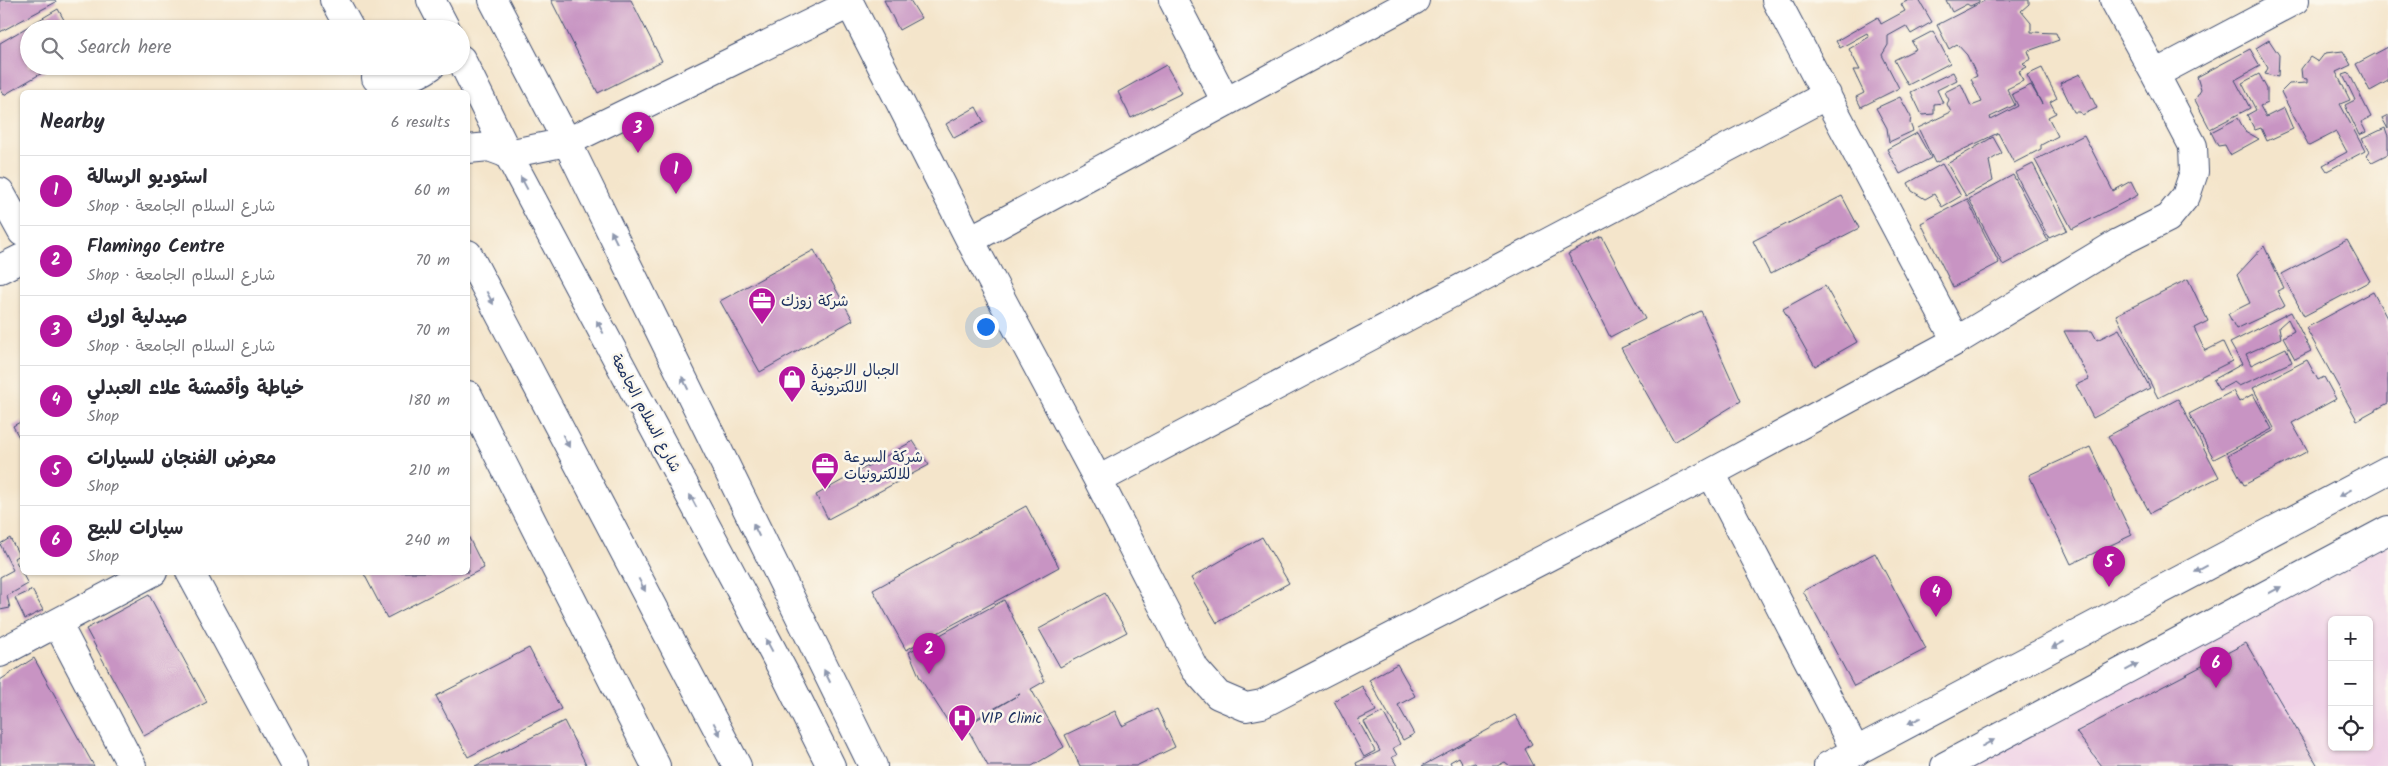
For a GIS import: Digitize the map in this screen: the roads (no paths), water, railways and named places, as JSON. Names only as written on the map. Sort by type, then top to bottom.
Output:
[{"type":"street","points":[[334,0],[345,20]]},
{"type":"street","points":[[431,0],[441,20]]},
{"type":"street","points":[[493,0],[567,142],[850,724],[873,766]]},
{"type":"street","points":[[1173,0],[1226,102]]},
{"type":"street","points":[[970,240],[1415,0]]},
{"type":"street","points":[[1776,0],[1956,341]]},
{"type":"street","points":[[470,149],[489,147],[508,154],[567,142],[849,2],[970,240],[1098,480],[1194,669],[1218,695],[1246,707],[1262,704],[1711,473],[1956,341],[2118,243],[2168,218],[2186,196],[2194,172],[2193,146],[2114,0]]},
{"type":"street","points":[[2155,74],[2296,0]]},
{"type":"street","points":[[376,79],[395,81],[417,75]]},
{"type":"street","name":"شارع السلام الجامعة","points":[[469,75],[508,154],[787,678],[831,766]]},
{"type":"street","points":[[1098,480],[1826,95]]},
{"type":"street","points":[[0,192],[20,228]]},
{"type":"street","points":[[470,258],[737,766]]},
{"type":"street","points":[[0,269],[20,259]]},
{"type":"street","points":[[470,399],[656,766]]},
{"type":"street","points":[[1828,766],[2388,470]]},
{"type":"street","points":[[1711,473],[1856,752]]},
{"type":"street","points":[[1945,766],[2388,530]]},
{"type":"street","points":[[0,654],[147,575]]},
{"type":"street","points":[[192,575],[295,766]]},
{"type":"street","points":[[57,624],[132,766]]},
{"type":"street","points":[[787,678],[850,724]]},
{"type":"place","name":"صيدلية اورك","points":[[638,153]]},
{"type":"place","name":"استوديو الرسالة","points":[[676,194]]},
{"type":"place","name":"شركة زوزك","points":[[762,325]]},
{"type":"place","name":"الجبال الاجهزة الالكترونية","points":[[792,403]]},
{"type":"place","name":"شركة السرعة للالكترونيات","points":[[825,490]]},
{"type":"place","name":"معرض الفنجان للسيارات","points":[[2109,587]]},
{"type":"place","name":"خياطة وأقمشة علاء العبدلي","points":[[1936,617]]},
{"type":"place","name":"Flamingo Centre","points":[[929,674]]},
{"type":"place","name":"سيارات للبيع","points":[[2216,688]]},
{"type":"place","name":"VIP Clinic","points":[[962,742]]}]
